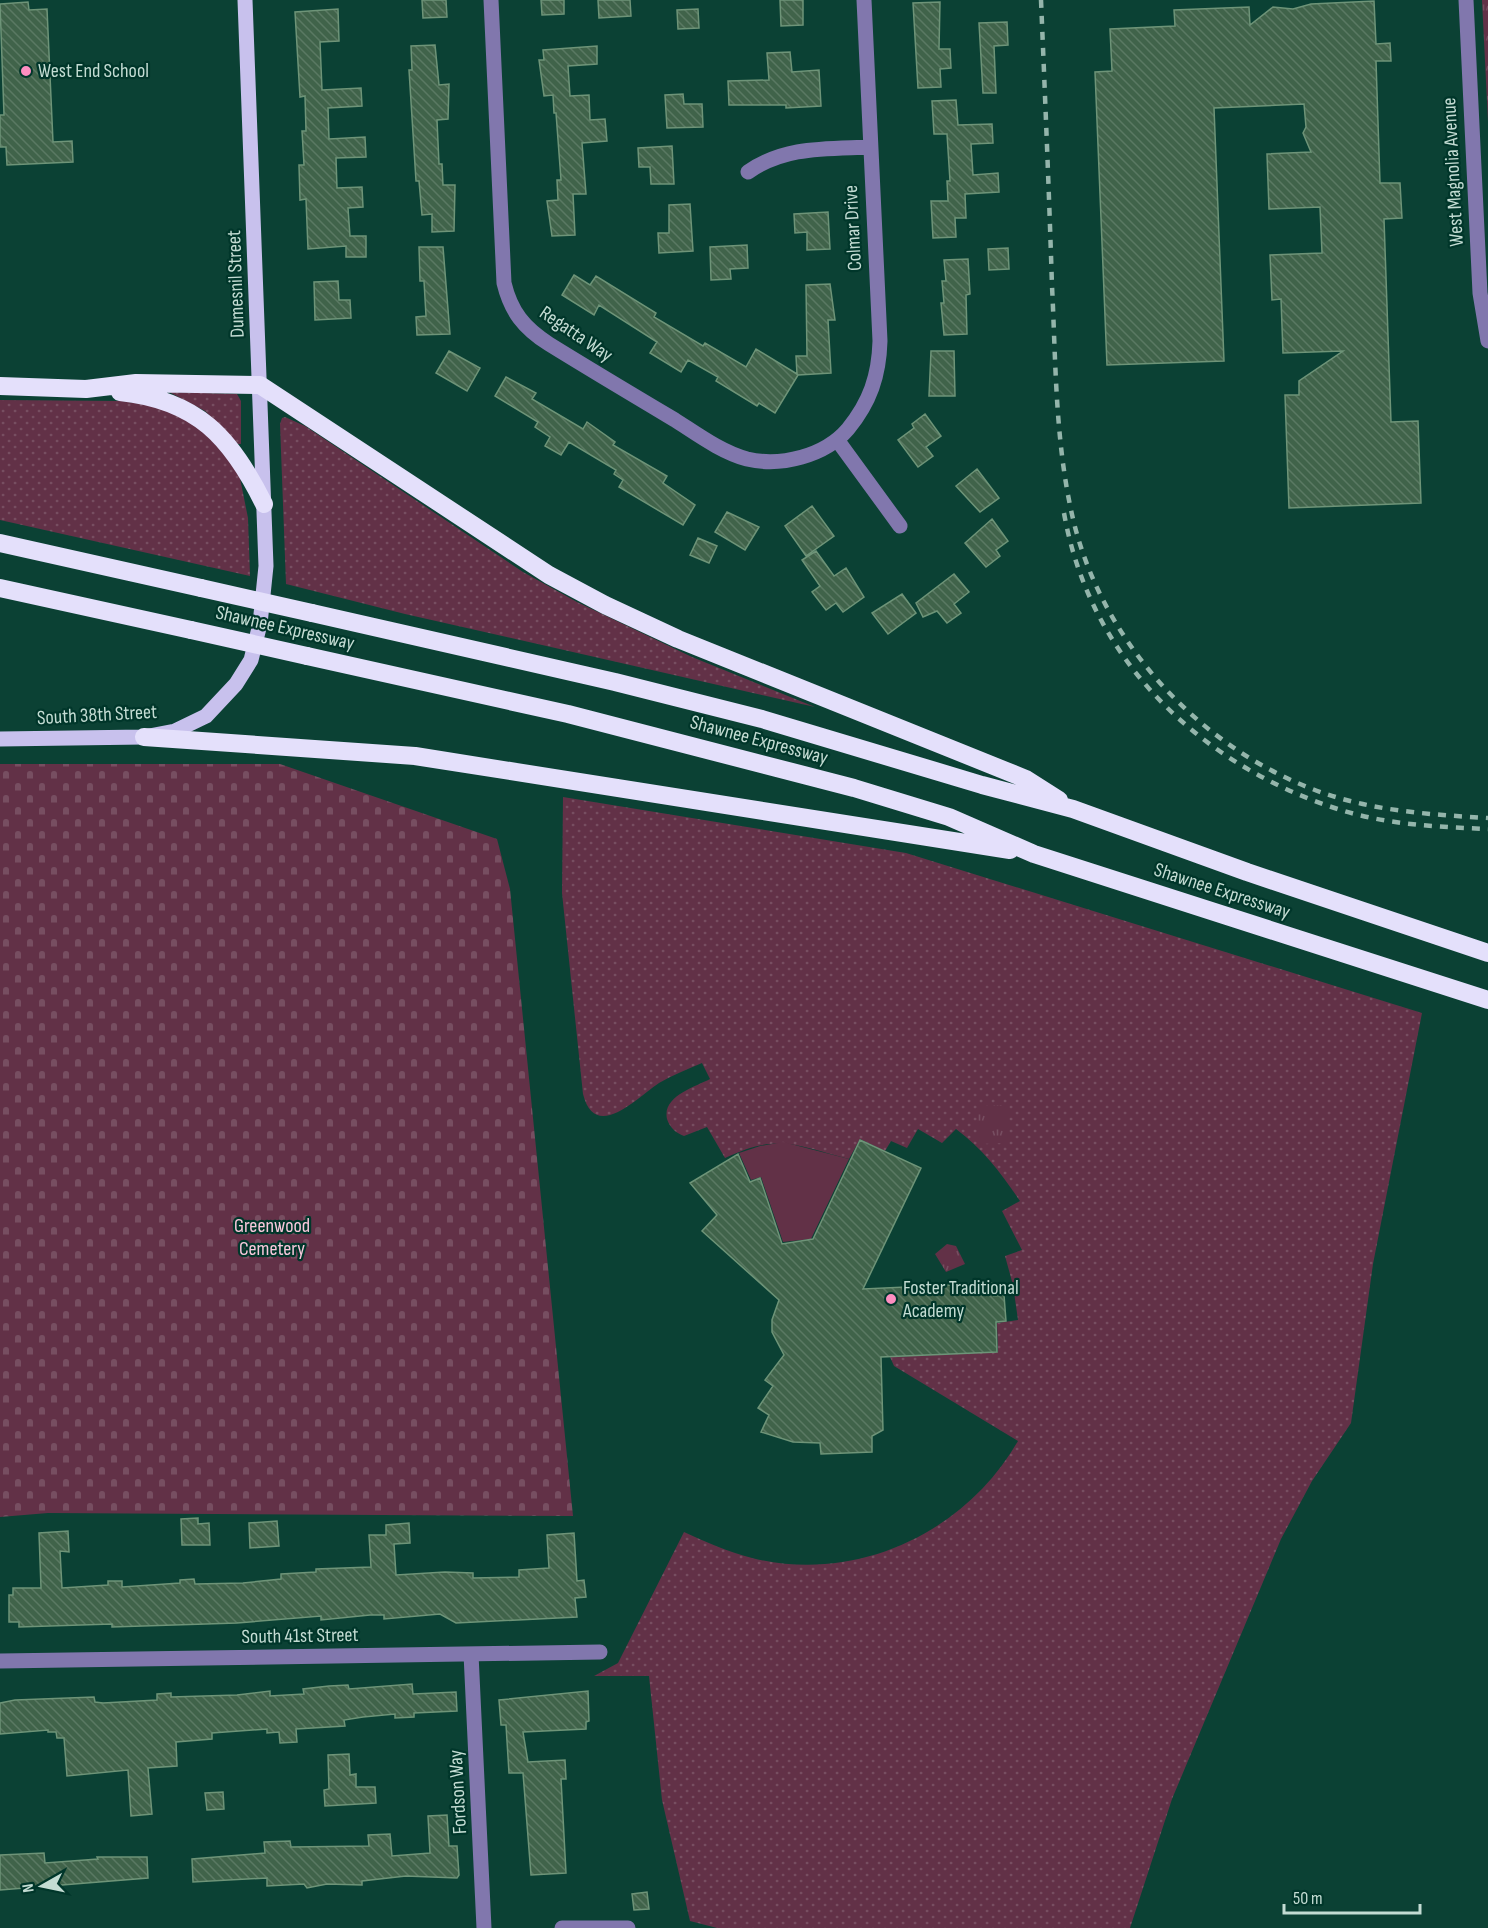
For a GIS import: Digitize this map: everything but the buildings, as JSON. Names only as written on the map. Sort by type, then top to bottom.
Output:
[{"type":"highway","points":[[86,388],[136,383],[260,385],[549,575],[605,605],[678,639],[1026,779],[1073,809]]},
{"type":"highway","points":[[0,386],[86,388],[140,394],[180,405],[208,424],[223,439],[252,479],[264,504]]},
{"type":"highway","name":"Shawnee Expressway","points":[[0,543],[615,682],[762,719],[959,778],[1073,809],[1180,849],[1488,953]]},
{"type":"highway","name":"Shawnee Expressway","points":[[0,588],[568,714],[854,788],[949,817],[1035,854],[1488,1000]]},
{"type":"highway","points":[[144,737],[415,756],[1035,854]]},
{"type":"main road","name":"Dumesnil Street","points":[[245,0],[266,566]]},
{"type":"main road","name":"South 38th Street","points":[[0,739],[144,737],[175,731],[206,716],[236,684],[251,660],[260,624],[266,566]]},
{"type":"street","name":"Regatta Way","points":[[491,0],[504,283],[516,316],[532,333],[549,344],[733,454],[749,459],[784,460],[808,455],[837,441]]},
{"type":"street","name":"Colmar Drive","points":[[837,441],[864,408],[875,384],[879,361],[864,0]]},
{"type":"street","name":"West Magnolia Avenue","points":[[1466,0],[1480,293],[1488,341]]},
{"type":"street","points":[[748,172],[766,159],[787,152],[870,147]]},
{"type":"street","points":[[837,441],[900,526]]},
{"type":"street","name":"South 41st Street","points":[[0,1661],[600,1652]]},
{"type":"street","name":"Fordson Way","points":[[471,1654],[484,1928]]},
{"type":"street","points":[[562,1928],[628,1928]]},
{"type":"green space","points":[[1482,0],[1488,0],[1488,122]]},
{"type":"green space","points":[[169,392],[237,394],[241,401],[241,444],[238,444],[205,411]]},
{"type":"green space","points":[[0,400],[122,401],[161,407],[200,427],[229,460],[240,478],[248,518],[250,576],[0,520]]},
{"type":"green space","points":[[285,417],[305,426],[523,572],[577,602],[692,657],[815,707],[405,614],[286,584],[280,424],[282,418]]},
{"type":"green space","name":"Greenwood Cemetery","points":[[0,764],[280,764],[497,839],[510,889],[573,1516],[48,1513],[0,1517]]},
{"type":"green space","points":[[563,797],[906,853],[1422,1013],[1373,1264],[1351,1423],[1312,1481],[1281,1539],[1172,1799],[1130,1928],[717,1928],[690,1921],[662,1800],[649,1676],[594,1676],[618,1663],[684,1532],[743,1556],[791,1564],[830,1564],[868,1557],[904,1544],[938,1525],[969,1502],[996,1474],[1018,1441],[894,1366],[890,1357],[998,1352],[997,1323],[1018,1320],[1013,1285],[1005,1256],[1022,1250],[1002,1211],[1020,1201],[991,1162],[956,1129],[942,1143],[918,1129],[907,1148],[891,1141],[885,1151],[860,1139],[849,1159],[787,1144],[759,1146],[725,1158],[707,1127],[684,1136],[674,1130],[667,1119],[667,1111],[674,1098],[710,1079],[702,1063],[659,1083],[618,1112],[607,1116],[597,1115],[589,1108],[583,1094],[562,893]]},
{"type":"green space","points":[[1007,1105],[1009,1143],[978,1144],[977,1106]]},
{"type":"green space","points":[[783,1142],[849,1159],[811,1239],[783,1242],[761,1177],[751,1180],[739,1153]]},
{"type":"green space","points":[[947,1244],[956,1246],[965,1264],[946,1272],[935,1254]]},
{"type":"railway","points":[[1041,0],[1060,437],[1068,497],[1075,527],[1091,573],[1112,617],[1140,658],[1172,696],[1209,729],[1249,758],[1293,781],[1357,803],[1413,812],[1488,818]]},
{"type":"railway","points":[[1064,513],[1078,567],[1099,616],[1127,661],[1161,701],[1200,737],[1244,767],[1293,792],[1344,811],[1398,822],[1488,829]]},
{"type":"place","name":"West End School","points":[[26,71]]},
{"type":"place","name":"Foster Traditional Academy","points":[[891,1299]]}]
